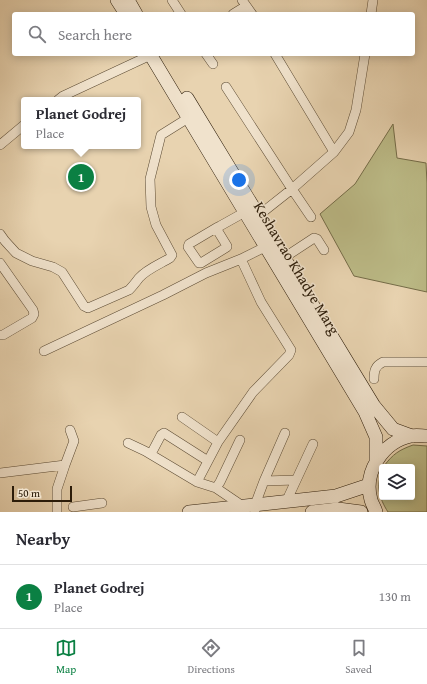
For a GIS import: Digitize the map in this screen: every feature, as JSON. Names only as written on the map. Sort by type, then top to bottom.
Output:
[{"type":"main road","points":[[117,0],[125,12]]},
{"type":"main road","points":[[128,0],[135,12]]},
{"type":"main road","name":"Keshavrao Khadye Marg","points":[[154,56],[192,116],[251,216],[270,244],[365,412],[376,437],[376,462]]},
{"type":"main road","name":"Keshavrao Khadye Marg","points":[[280,261],[374,406],[393,429],[412,436]]},
{"type":"main road","points":[[376,512],[371,500],[369,485],[371,473],[376,462],[385,449],[398,441],[412,436],[427,436]]},
{"type":"main road","points":[[312,508],[336,496],[369,485]]},
{"type":"main road","points":[[189,512],[279,506],[338,509],[361,512]]},
{"type":"street","points":[[172,0],[180,12]]},
{"type":"street","points":[[370,12],[373,0]]},
{"type":"street","points":[[235,12],[244,3],[251,12]]},
{"type":"street","points":[[62,97],[149,56]]},
{"type":"street","points":[[207,56],[213,64]]},
{"type":"street","points":[[276,56],[334,152]]},
{"type":"street","points":[[216,228],[251,216],[292,190],[334,152],[349,132],[356,110],[364,56]]},
{"type":"street","points":[[226,87],[310,216]]},
{"type":"street","points":[[0,234],[16,253],[32,261],[52,267],[62,272],[84,306],[88,308],[129,290],[140,277],[170,258],[172,255],[156,225],[152,208],[150,178],[161,135],[192,116]]},
{"type":"street","points":[[0,145],[21,128]]},
{"type":"street","points":[[280,261],[314,238],[317,239],[324,250]]},
{"type":"street","points":[[44,350],[206,273],[241,260],[270,244]]},
{"type":"street","points":[[197,482],[218,442],[253,392],[289,355],[291,350],[262,302],[241,260]]},
{"type":"street","points":[[0,263],[33,310],[34,314],[32,318],[3,335],[0,335]]},
{"type":"street","points":[[374,379],[375,368],[378,364],[383,362],[427,362]]},
{"type":"street","points":[[182,417],[218,442]]},
{"type":"street","points":[[57,512],[57,489],[74,441],[70,430]]},
{"type":"street","points":[[151,454],[161,435],[164,433],[208,461]]},
{"type":"street","points":[[128,443],[151,454],[197,482],[216,488],[246,509],[264,481],[285,433]]},
{"type":"street","points":[[216,488],[240,440]]},
{"type":"street","points":[[279,506],[296,480],[313,444]]},
{"type":"street","points":[[0,473],[65,465]]},
{"type":"street","points":[[264,481],[296,480]]},
{"type":"street","points":[[73,507],[98,506]]},
{"type":"shaded area","points":[[393,124],[397,158],[426,163],[427,292],[354,276],[320,214],[355,184]]},
{"type":"shaded area","points":[[413,445],[427,446],[427,512],[388,512],[382,502],[382,500],[415,500],[415,464],[385,464],[390,458]]},
{"type":"place","name":"Planet Godrej","points":[[81,177]]}]
